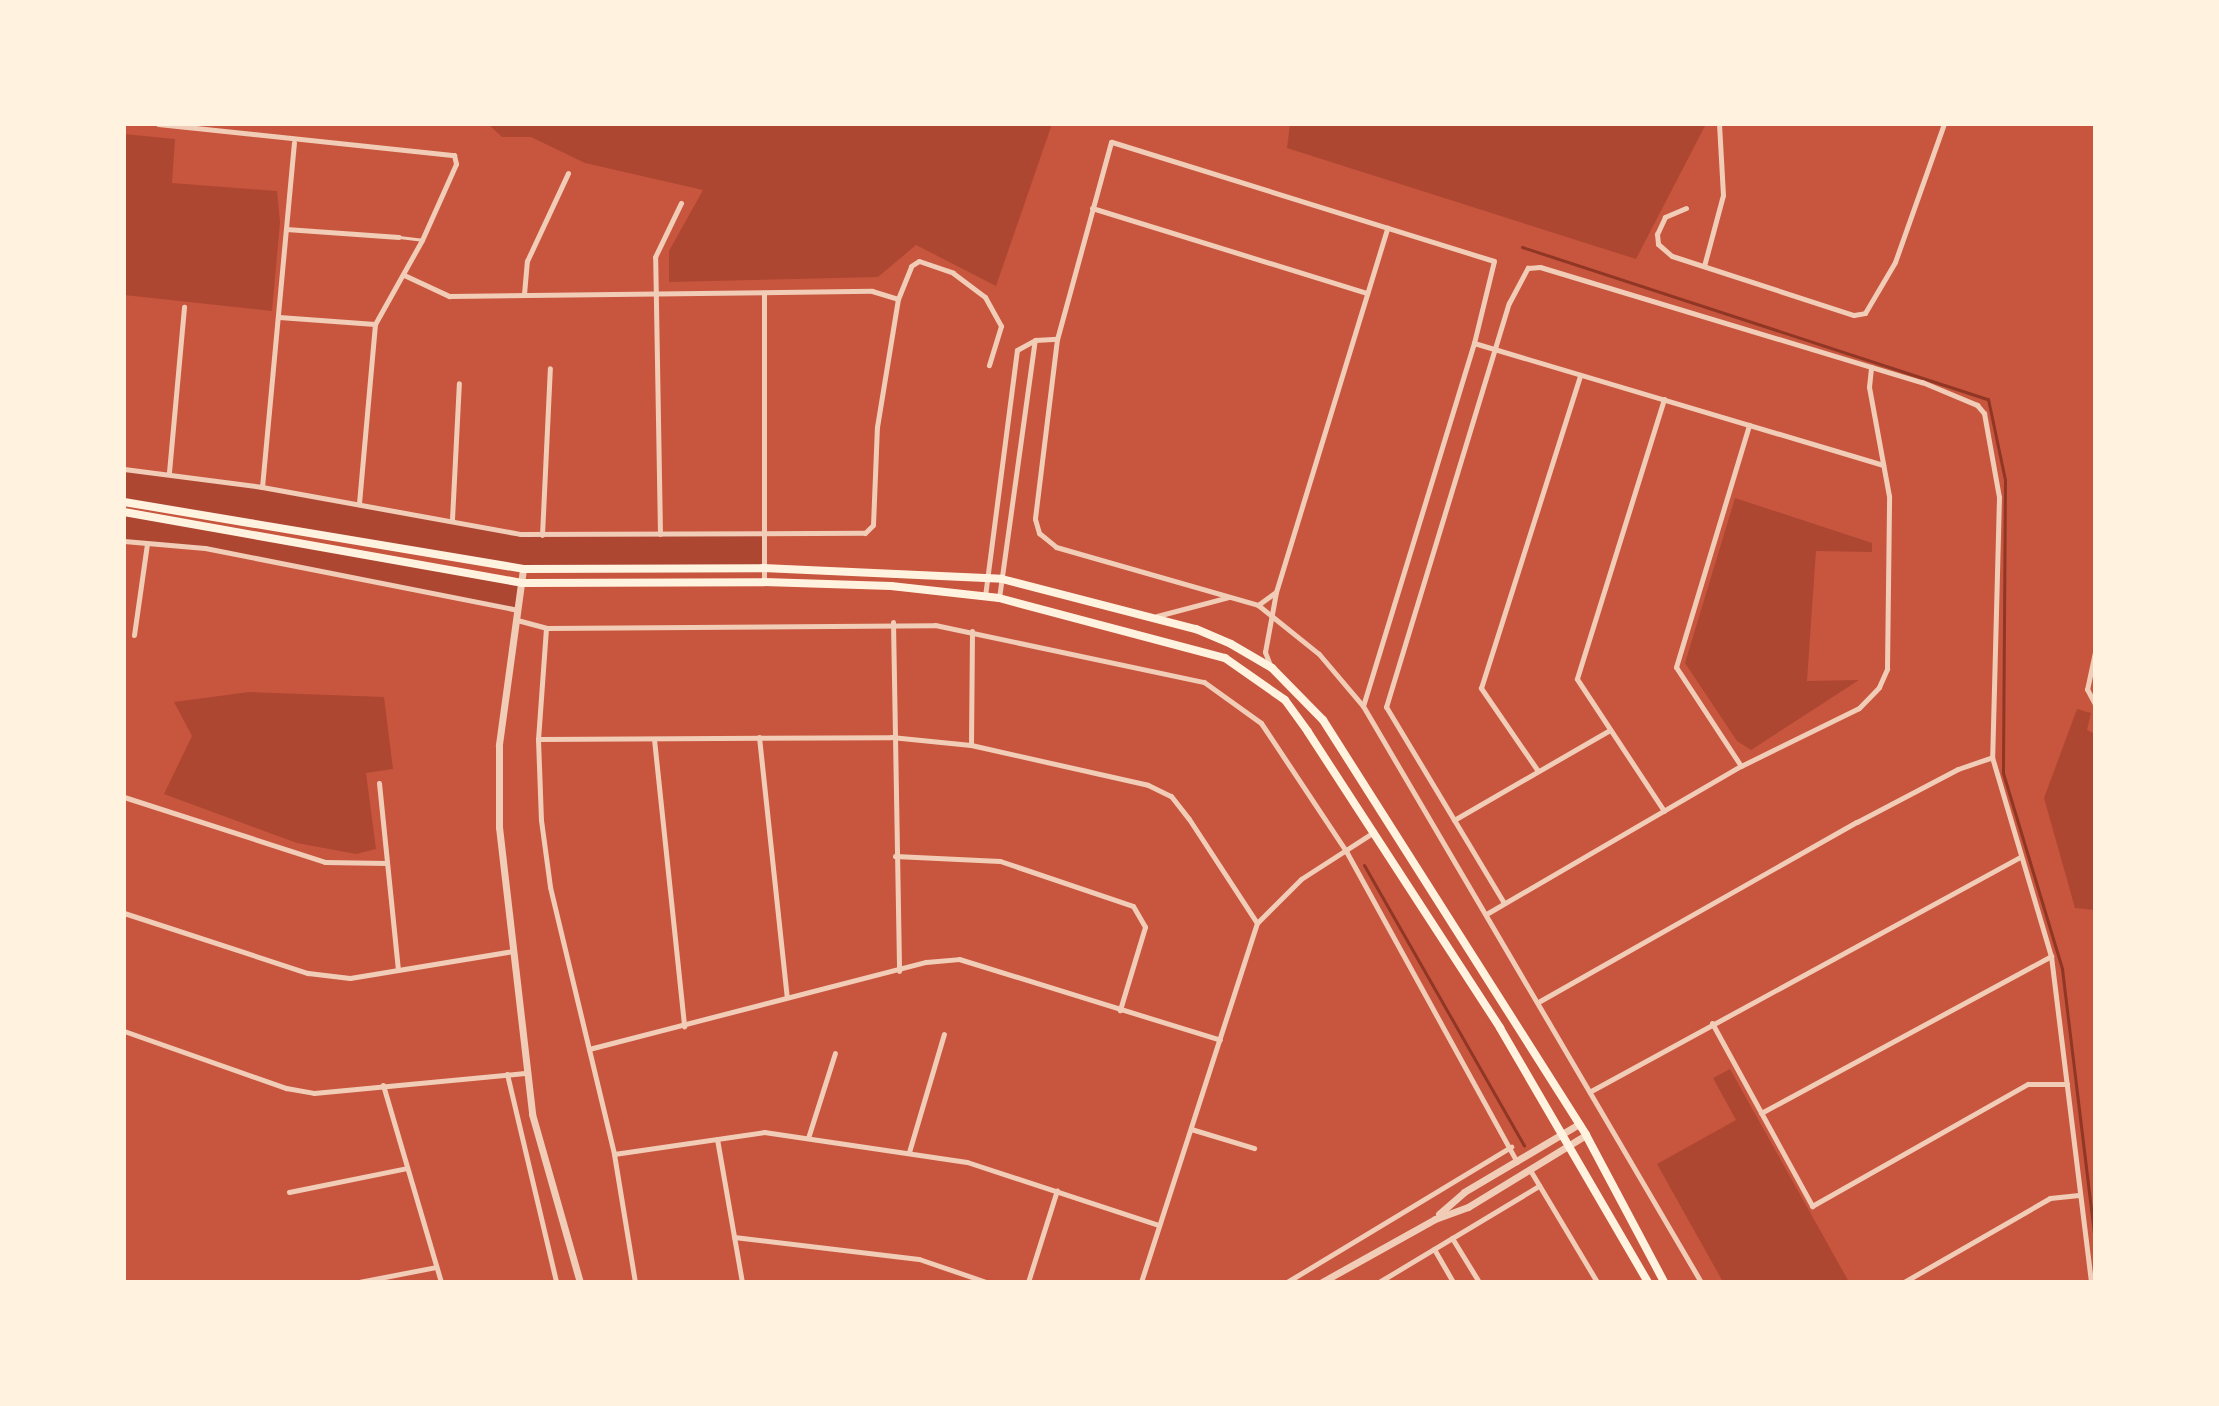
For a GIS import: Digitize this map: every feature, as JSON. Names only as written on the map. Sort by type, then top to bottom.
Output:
[{"type":"main road","points":[[124,502],[523,569],[763,568],[1002,579],[1215,636],[1272,668],[1323,720],[1586,1135],[1664,1282]]},
{"type":"main road","points":[[124,512],[522,583],[764,582],[891,586],[985,596],[1209,651],[1253,674],[1285,700],[1376,831],[1570,1145],[1648,1282]]},
{"type":"street","points":[[158,124],[195,126],[294,142],[448,152],[456,164],[422,240],[375,324],[359,504]]},
{"type":"street","points":[[1704,266],[1723,195],[1719,124]]},
{"type":"street","points":[[1686,208],[1665,217],[1658,244],[1672,256],[1854,315],[1865,313],[1895,262],[1944,124]]},
{"type":"street","points":[[262,487],[294,142]]},
{"type":"street","points":[[1363,706],[1474,343],[1494,261],[1111,142],[1057,339],[1035,519],[1039,533],[1056,547],[1258,605],[1319,654],[1363,706],[1540,1001],[1701,1282]]},
{"type":"street","points":[[524,294],[527,261],[568,173]]},
{"type":"street","points":[[660,534],[659,295],[655,257],[681,203]]},
{"type":"street","points":[[1092,208],[1367,293]]},
{"type":"street","points":[[1272,668],[1265,652],[1276,592],[1387,228]]},
{"type":"street","points":[[286,229],[399,237]]},
{"type":"street","points":[[124,469],[169,472],[542,535],[865,533],[871,529],[877,427],[898,299],[911,266],[919,261],[971,284],[997,313],[1001,326],[989,365]]},
{"type":"street","points":[[1504,903],[1386,707],[1494,349],[1518,279],[1528,268],[1540,267],[1871,367],[1968,400],[1984,413],[1999,497],[1992,757],[2051,956],[2091,1282]]},
{"type":"street","points":[[404,275],[449,296],[872,291],[898,299]]},
{"type":"street","points":[[764,294],[764,582]]},
{"type":"street","points":[[169,472],[184,307]]},
{"type":"street","points":[[279,317],[375,324]]},
{"type":"street","points":[[985,596],[1017,350],[1035,340],[1057,339]]},
{"type":"street","points":[[999,598],[1035,340]]},
{"type":"street","points":[[1474,343],[1883,465]]},
{"type":"street","points":[[1488,913],[1741,766],[1859,708],[1879,687],[1887,669],[1889,496],[1869,387],[1871,367]]},
{"type":"street","points":[[542,535],[550,368]]},
{"type":"street","points":[[1538,771],[1481,688],[1580,375]]},
{"type":"street","points":[[452,519],[459,383]]},
{"type":"street","points":[[1664,399],[1577,679],[1664,811]]},
{"type":"street","points":[[1741,766],[1676,667],[1749,425]]},
{"type":"street","points":[[124,541],[205,548],[519,610]]},
{"type":"street","points":[[134,635],[147,544]]},
{"type":"street","points":[[523,569],[497,766],[527,1073],[543,1159],[580,1282]]},
{"type":"street","points":[[1258,605],[1276,592]]},
{"type":"street","points":[[1152,618],[1230,597]]},
{"type":"street","points":[[517,620],[546,628],[893,622],[972,631],[1204,682],[1229,697],[1261,723],[1346,851],[1517,1162]]},
{"type":"street","points":[[893,622],[891,737],[899,971]]},
{"type":"street","points":[[546,628],[538,739],[550,887],[614,1154],[635,1282]]},
{"type":"street","points":[[971,745],[972,631]]},
{"type":"street","points":[[2095,652],[2088,699],[2095,704]]},
{"type":"street","points":[[1454,820],[1610,730]]},
{"type":"street","points":[[759,737],[787,998]]},
{"type":"street","points":[[538,739],[891,737],[971,745],[1148,785],[1171,796],[1257,923]]},
{"type":"street","points":[[654,739],[684,1026]]},
{"type":"street","points":[[1540,1001],[1857,822],[1958,769],[1992,757]]},
{"type":"street","points":[[379,783],[398,970]]},
{"type":"street","points":[[124,797],[309,858],[387,863]]},
{"type":"street","points":[[1141,1282],[1257,923],[1301,879],[1376,831]]},
{"type":"street","points":[[895,856],[1000,861],[1133,906],[1145,927],[1120,1010]]},
{"type":"street","points":[[1591,1091],[2020,857]]},
{"type":"street","points":[[124,913],[308,973],[350,978],[514,951]]},
{"type":"street","points":[[1761,1113],[2051,956]]},
{"type":"street","points":[[589,1049],[787,998],[959,959],[1220,1040]]},
{"type":"street","points":[[1712,1023],[1812,1206],[2028,1084],[2067,1084]]},
{"type":"street","points":[[124,1031],[286,1088],[314,1093],[527,1073]]},
{"type":"street","points":[[909,1152],[944,1034]]},
{"type":"street","points":[[2095,1046],[2095,1088]]},
{"type":"street","points":[[808,1138],[835,1053]]},
{"type":"street","points":[[507,1074],[556,1282]]},
{"type":"street","points":[[383,1085],[441,1282]]},
{"type":"street","points":[[1435,1219],[1464,1192],[1579,1124]]},
{"type":"street","points":[[1191,1129],[1254,1148]]},
{"type":"street","points":[[614,1154],[764,1132],[967,1162],[1159,1225]]},
{"type":"street","points":[[1322,1282],[1335,1279],[1435,1219],[1468,1207],[1586,1135]]},
{"type":"street","points":[[717,1139],[742,1282]]},
{"type":"street","points":[[1287,1282],[1511,1147]]},
{"type":"street","points":[[289,1192],[407,1168]]},
{"type":"street","points":[[1530,1170],[1597,1282]]},
{"type":"street","points":[[1379,1282],[1539,1186]]},
{"type":"street","points":[[1028,1282],[1057,1190]]},
{"type":"street","points":[[1904,1282],[2050,1198],[2079,1195]]},
{"type":"street","points":[[734,1237],[919,1259],[986,1282]]},
{"type":"street","points":[[1452,1238],[1479,1282]]},
{"type":"street","points":[[1434,1249],[1453,1282]]},
{"type":"street","points":[[359,1282],[436,1267]]},
{"type":"lane","points":[[399,237],[422,240]]},
{"type":"shaded area","points":[[488,124],[1052,124],[996,286],[916,245],[878,277],[669,282],[669,251],[703,190],[585,163],[531,137],[502,137]]},
{"type":"shaded area","points":[[1290,124],[1706,124],[1636,259],[1287,148]]},
{"type":"shaded area","points":[[124,134],[175,139],[172,183],[277,191],[280,222],[272,311],[124,295]]},
{"type":"shaded area","points":[[124,469],[262,487],[520,534],[764,532],[763,568],[523,569],[124,502]]},
{"type":"shaded area","points":[[1735,498],[1872,543],[1872,552],[1816,551],[1807,681],[1859,680],[1751,750],[1737,741],[1685,663]]},
{"type":"shaded area","points":[[124,512],[522,583],[519,610],[205,548],[124,541]]},
{"type":"shaded area","points":[[249,692],[384,697],[393,769],[366,773],[376,849],[356,854],[297,843],[164,794],[192,736],[174,702]]},
{"type":"shaded area","points":[[2077,709],[2091,713],[2087,730],[2095,734],[2095,910],[2075,908],[2044,798]]},
{"type":"shaded area","points":[[1730,1069],[1849,1282],[1723,1282],[1657,1164],[1736,1120],[1713,1078]]},
{"type":"waterway","points":[[1522,247],[1988,399],[2005,480],[2003,773],[2062,969],[2095,1243]]},
{"type":"waterway","points":[[1364,865],[1524,1146]]}]
